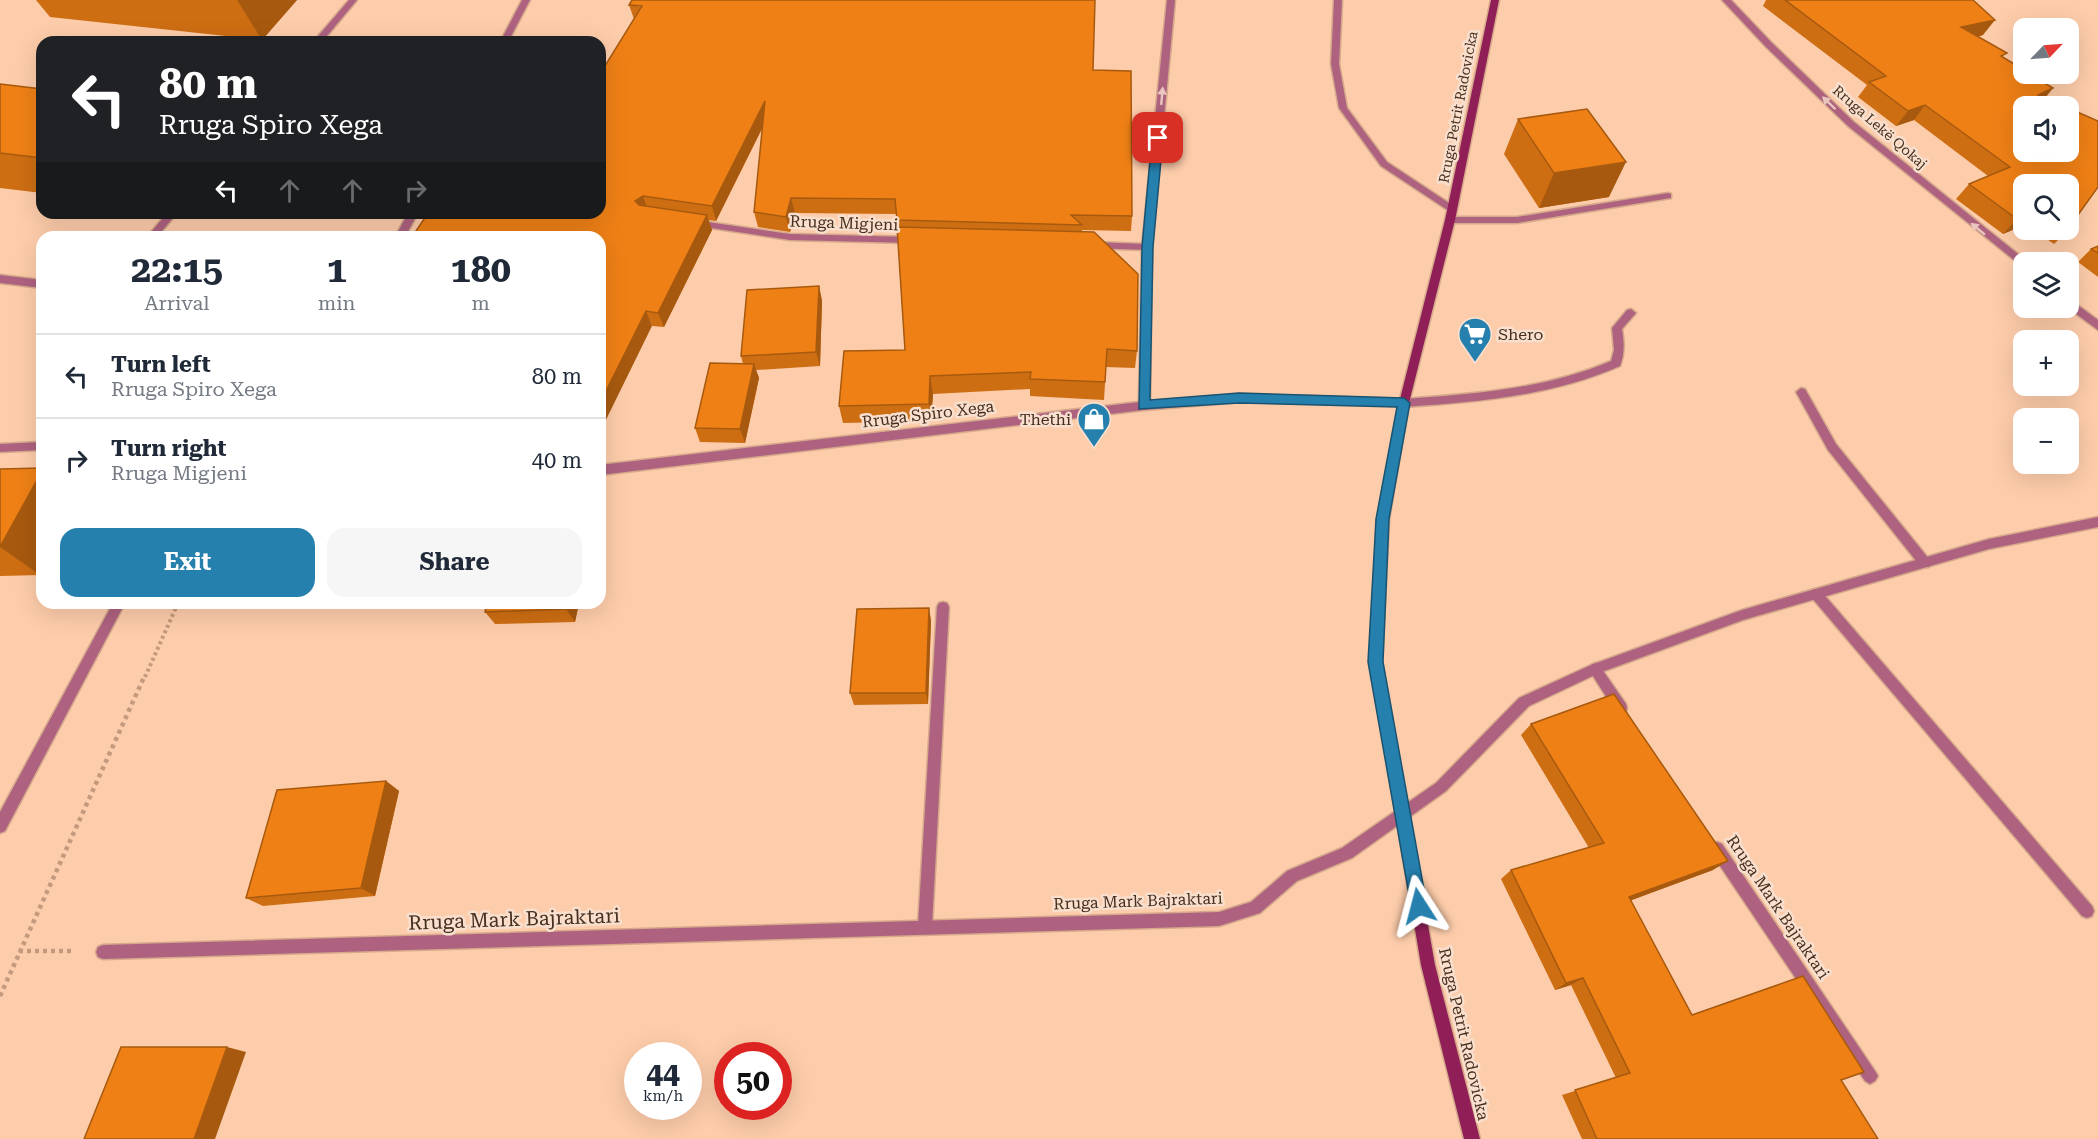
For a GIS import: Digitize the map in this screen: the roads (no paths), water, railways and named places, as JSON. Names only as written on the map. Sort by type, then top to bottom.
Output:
[{"type":"main road","name":"Rruga Petrit Radovicka","points":[[1472,1139],[1428,965],[1404,813],[1376,662],[1383,519],[1404,403],[1451,214],[1495,0]]},
{"type":"street","points":[[322,36],[353,0]]},
{"type":"street","points":[[507,36],[526,0]]},
{"type":"street","points":[[1144,405],[1148,247],[1171,0]]},
{"type":"street","points":[[1338,0],[1335,64],[1342,108],[1384,164],[1451,214],[1517,220],[1668,196]]},
{"type":"street","name":"Rruga Lekë Qokaj","points":[[1726,0],[1851,124],[2013,256]]},
{"type":"street","points":[[157,231],[167,219]]},
{"type":"street","name":"Rruga Migjeni","points":[[683,221],[790,237],[921,241]]},
{"type":"street","points":[[1076,245],[1148,247]]},
{"type":"street","points":[[0,279],[36,283]]},
{"type":"street","points":[[2079,311],[2098,326]]},
{"type":"street","points":[[1404,403],[1468,399],[1532,388],[1600,371],[1616,363],[1619,350],[1617,328],[1631,313]]},
{"type":"street","points":[[1801,392],[1832,447],[1925,562]]},
{"type":"street","name":"Rruga Spiro Xega","points":[[606,469],[1144,405],[1239,398],[1404,403]]},
{"type":"street","points":[[0,448],[36,446]]},
{"type":"street","name":"Rruga Mark Bajraktari","points":[[103,952],[1219,919],[1255,908],[1292,876],[1347,853],[1441,786],[1524,702],[1595,669],[1742,615],[1989,544],[2098,522]]},
{"type":"street","points":[[1816,594],[2087,911]]},
{"type":"street","points":[[925,926],[943,607]]},
{"type":"street","points":[[0,826],[116,609]]},
{"type":"street","points":[[1595,669],[1629,718]]},
{"type":"street","name":"Rruga Mark Bajraktari","points":[[1709,838],[1870,1076]]},
{"type":"place","name":"Shero","points":[[1475,363]]},
{"type":"place","name":"Thethi","points":[[1094,448]]}]
